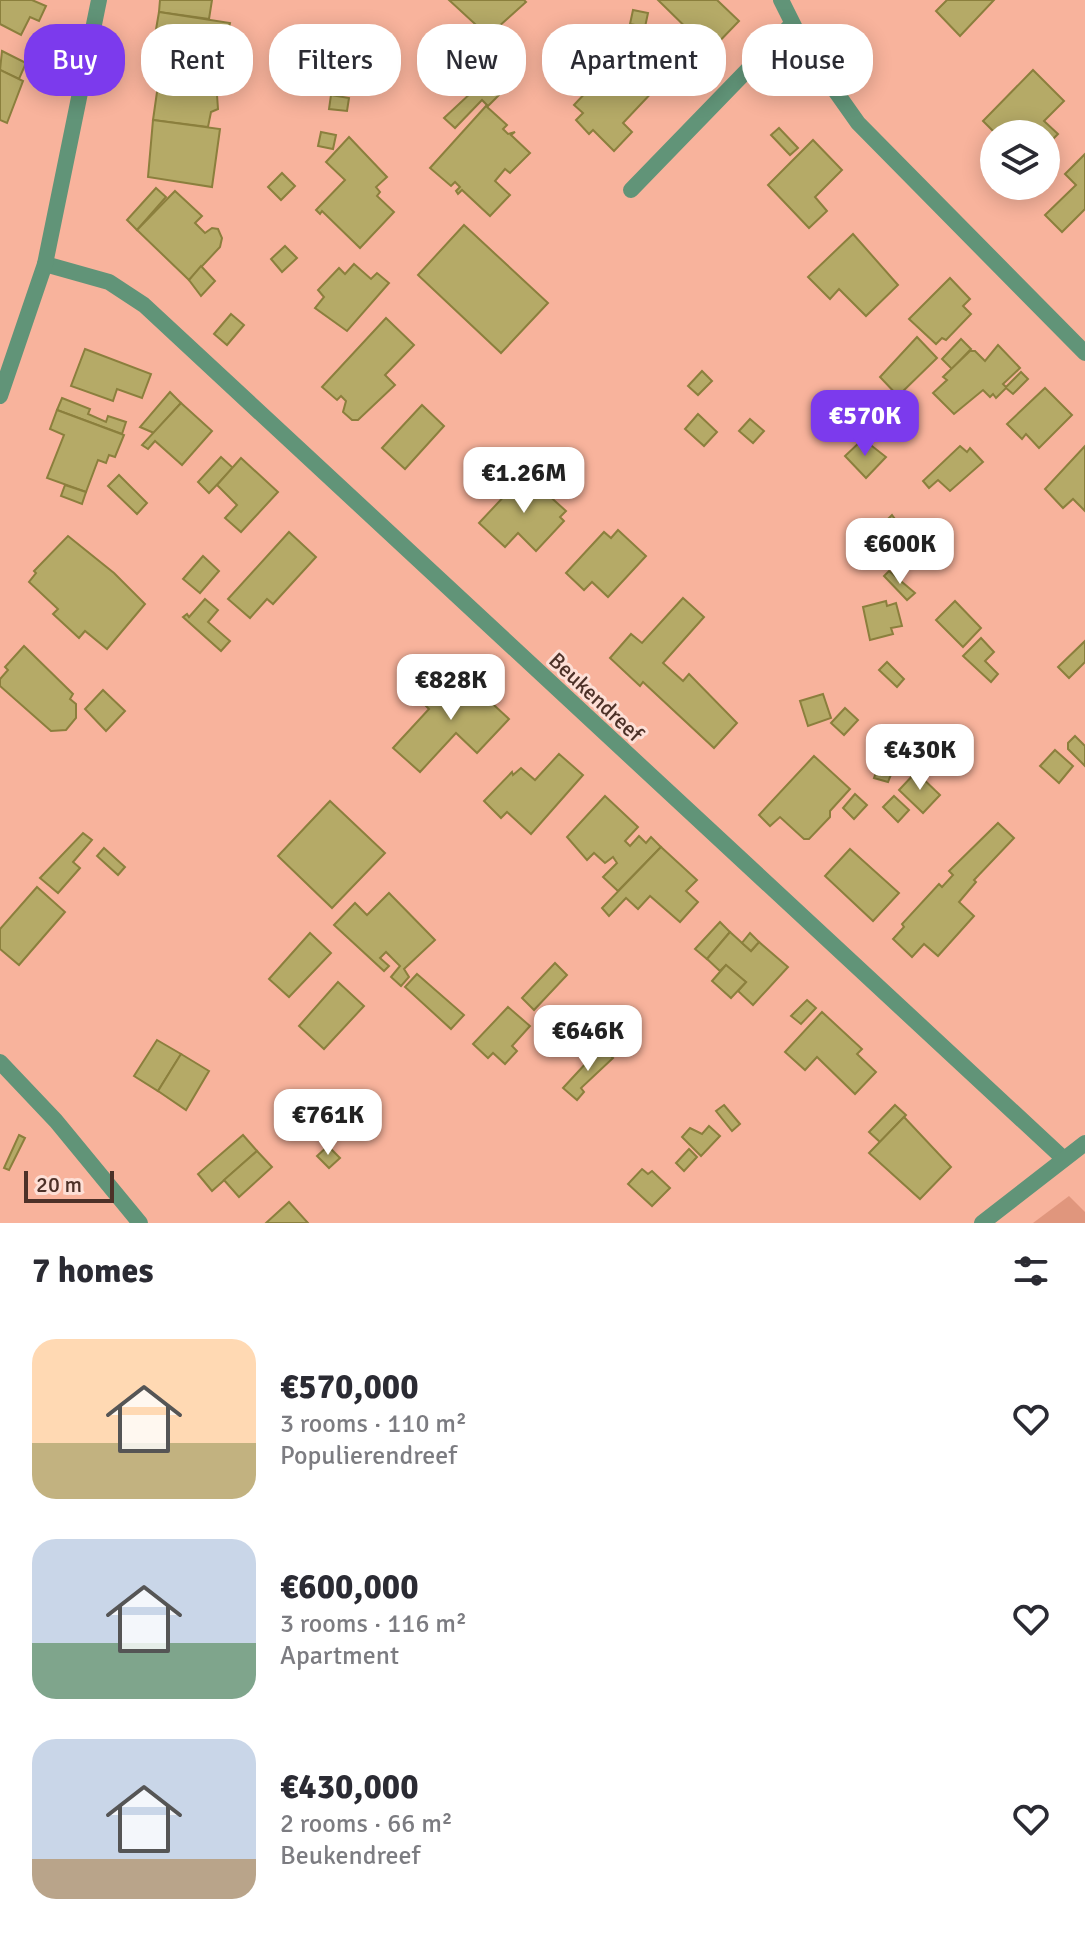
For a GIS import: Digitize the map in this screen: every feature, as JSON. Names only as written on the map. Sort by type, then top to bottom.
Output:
[{"type":"street","points":[[0,396],[45,264],[99,0]]},
{"type":"street","points":[[781,0],[792,24]]},
{"type":"street","points":[[631,190],[742,76]]},
{"type":"street","points":[[838,96],[858,123],[1085,353]]},
{"type":"street","name":"Beukendreef","points":[[45,264],[109,282],[144,305],[1064,1159]]},
{"type":"street","points":[[0,1062],[56,1121],[140,1223]]},
{"type":"street","points":[[982,1223],[1085,1143]]},
{"type":"shaded area","points":[[1069,1196],[1085,1212],[1085,1223],[1033,1223]]},
{"type":"building","points":[[0,0],[32,0],[46,6],[39,21],[30,17],[21,35],[0,24]]},
{"type":"building","points":[[160,0],[212,0],[209,19],[159,12]]},
{"type":"building","points":[[449,0],[526,2],[501,24],[475,24]]},
{"type":"building","points":[[658,0],[717,0],[739,21],[726,34],[726,24],[682,24]]},
{"type":"building","points":[[947,0],[994,0],[960,36],[936,11]]},
{"type":"building","points":[[633,10],[648,13],[646,24],[630,24]]},
{"type":"building","points":[[159,12],[230,23],[230,24],[157,24]]},
{"type":"building","points":[[2,51],[24,62],[19,79],[0,70]]},
{"type":"building","points":[[0,70],[23,81],[7,123],[0,120]]},
{"type":"building","points":[[1033,70],[1064,101],[1045,120],[984,120]]},
{"type":"building","points":[[156,96],[217,96],[218,109],[211,112],[208,127],[153,120]]},
{"type":"building","points":[[331,96],[349,98],[347,111],[329,109]]},
{"type":"building","points":[[468,96],[498,96],[488,106],[482,100],[455,128],[444,118]]},
{"type":"building","points":[[582,96],[648,96],[623,123],[632,132],[614,151],[593,130],[589,134],[576,120],[583,113],[574,105]]},
{"type":"building","points":[[486,106],[507,125],[503,129],[508,134],[515,132],[511,135],[530,153],[510,173],[505,169],[495,181],[510,195],[490,216],[462,190],[458,194],[456,191],[460,187],[455,182],[451,186],[430,168]]},
{"type":"building","points":[[153,120],[220,129],[212,187],[148,177]]},
{"type":"building","points":[[779,128],[798,148],[790,155],[771,135]]},
{"type":"building","points":[[321,132],[336,135],[333,149],[318,146]]},
{"type":"building","points":[[349,137],[387,177],[376,187],[380,192],[377,196],[394,212],[360,248],[322,211],[320,214],[316,210],[345,180],[326,162]]},
{"type":"building","points":[[813,140],[842,170],[815,197],[827,211],[809,228],[768,185]]},
{"type":"building","points":[[1085,154],[1085,209],[1062,232],[1045,215],[1076,185],[1065,174]]},
{"type":"building","points":[[282,173],[295,186],[281,200],[268,187]]},
{"type":"building","points":[[156,188],[166,197],[137,230],[127,220]]},
{"type":"building","points":[[175,191],[202,216],[195,223],[205,233],[212,228],[218,229],[222,238],[220,247],[189,280],[137,230]]},
{"type":"building","points":[[464,225],[548,303],[501,353],[418,275]]},
{"type":"building","points":[[853,234],[898,285],[866,316],[839,289],[830,299],[808,277]]},
{"type":"building","points":[[285,246],[297,258],[282,272],[271,259]]},
{"type":"building","points":[[354,264],[371,279],[377,273],[389,283],[347,331],[315,308],[324,297],[318,290],[339,268],[345,274]]},
{"type":"building","points":[[201,266],[215,281],[201,296],[189,280]]},
{"type":"building","points":[[950,278],[970,299],[963,306],[971,314],[946,340],[942,338],[936,344],[909,319]]},
{"type":"building","points":[[231,314],[244,325],[227,345],[214,334]]},
{"type":"building","points":[[386,318],[414,345],[385,375],[395,385],[358,420],[352,420],[343,412],[346,401],[341,396],[337,400],[322,387]]},
{"type":"building","points":[[917,337],[937,358],[898,396],[880,377]]},
{"type":"building","points":[[961,339],[971,349],[952,369],[942,359]]},
{"type":"building","points":[[998,345],[1020,368],[1003,384],[1006,387],[1021,372],[1028,379],[1013,394],[1006,388],[996,398],[983,390],[954,414],[933,393],[947,380],[943,377],[970,351],[975,351],[985,361]]},
{"type":"building","points":[[85,349],[151,374],[142,398],[117,389],[113,401],[71,386]]},
{"type":"building","points":[[702,371],[712,381],[698,395],[688,386]]},
{"type":"building","points":[[1045,388],[1072,415],[1039,448],[1026,434],[1022,439],[1007,424]]},
{"type":"building","points":[[170,392],[181,403],[154,433],[140,427]]},
{"type":"building","points":[[62,398],[90,409],[88,414],[106,422],[108,416],[126,422],[122,434],[57,410]]},
{"type":"building","points":[[181,403],[212,431],[182,465],[155,441],[148,449],[142,445]]},
{"type":"building","points":[[422,405],[444,426],[405,469],[382,448]]},
{"type":"building","points":[[57,410],[124,435],[115,457],[109,455],[106,463],[98,460],[86,492],[47,478],[64,435],[50,429]]},
{"type":"building","points":[[698,414],[717,432],[704,446],[685,429]]},
{"type":"building","points":[[750,419],[764,431],[753,443],[739,431]]},
{"type":"building","points":[[863,439],[886,457],[866,478],[845,456]]},
{"type":"building","points":[[960,446],[967,452],[970,448],[983,462],[950,491],[938,480],[929,488],[923,481]]},
{"type":"building","points":[[1085,446],[1085,511],[1073,499],[1063,508],[1045,489]]},
{"type":"building","points":[[221,457],[233,468],[209,493],[198,482]]},
{"type":"building","points":[[241,458],[278,492],[241,532],[225,518],[237,505],[217,485]]},
{"type":"building","points":[[525,474],[566,511],[560,517],[564,521],[536,551],[518,533],[505,547],[479,523]]},
{"type":"building","points":[[119,475],[147,503],[137,514],[108,486]]},
{"type":"building","points":[[65,485],[86,492],[82,504],[61,496]]},
{"type":"building","points":[[892,515],[901,527],[906,524],[914,538],[870,563],[857,549]]},
{"type":"building","points":[[618,530],[646,556],[608,597],[592,582],[584,590],[566,573],[604,532],[611,538]]},
{"type":"building","points":[[289,532],[316,557],[273,604],[267,599],[250,618],[228,599]]},
{"type":"building","points":[[68,536],[114,573],[145,604],[107,649],[85,631],[79,638],[53,614],[58,609],[29,582],[36,573],[34,571]]},
{"type":"building","points":[[203,556],[219,571],[200,593],[183,579]]},
{"type":"building","points":[[889,571],[915,593],[907,600],[884,576]]},
{"type":"building","points":[[683,598],[704,617],[663,663],[683,681],[689,674],[737,723],[714,748],[643,682],[640,686],[610,658],[631,634],[642,643]]},
{"type":"building","points":[[205,599],[218,610],[208,622],[230,641],[221,651],[183,617],[187,614],[189,617]]},
{"type":"building","points":[[886,601],[887,606],[896,603],[902,626],[891,628],[893,634],[870,640],[863,607]]},
{"type":"building","points":[[955,601],[981,628],[963,647],[936,620]]},
{"type":"building","points":[[981,638],[994,652],[985,661],[998,674],[991,682],[963,656]]},
{"type":"building","points":[[1085,641],[1085,662],[1069,678],[1058,667]]},
{"type":"building","points":[[24,646],[73,694],[70,699],[76,704],[76,718],[66,730],[51,731],[0,686],[0,679],[8,670],[5,667]]},
{"type":"building","points":[[887,662],[904,679],[897,687],[879,670]]},
{"type":"building","points":[[456,670],[509,719],[477,753],[456,733],[420,772],[393,748],[429,709],[424,704]]},
{"type":"building","points":[[103,690],[125,711],[106,731],[85,709]]},
{"type":"building","points":[[823,694],[831,718],[808,726],[800,701]]},
{"type":"building","points":[[845,708],[858,720],[844,735],[831,723]]},
{"type":"building","points":[[879,729],[892,741],[883,751],[870,739]]},
{"type":"building","points":[[1075,736],[1085,746],[1085,766],[1068,749],[1068,743]]},
{"type":"building","points":[[884,750],[899,755],[888,782],[874,778]]},
{"type":"building","points":[[1055,750],[1073,766],[1059,783],[1040,766]]},
{"type":"building","points":[[559,754],[583,775],[531,834],[507,812],[501,818],[484,801],[512,772],[513,775],[521,768],[535,780]]},
{"type":"building","points":[[814,756],[850,789],[830,811],[830,817],[809,839],[804,839],[780,817],[770,826],[759,815]]},
{"type":"building","points":[[916,772],[940,795],[923,813],[899,790]]},
{"type":"building","points":[[855,794],[867,805],[854,819],[843,808]]},
{"type":"building","points":[[605,796],[638,827],[625,841],[630,846],[639,836],[646,843],[651,837],[661,847],[618,891],[603,877],[617,863],[613,857],[605,863],[594,853],[587,860],[567,837]]},
{"type":"building","points":[[894,796],[909,810],[898,822],[883,807]]},
{"type":"building","points":[[330,801],[385,853],[332,908],[278,856]]},
{"type":"building","points":[[998,823],[1014,838],[974,880],[976,882],[959,902],[974,916],[938,956],[924,944],[912,957],[893,939],[904,927],[902,924],[939,884],[942,887],[953,875],[949,871]]},
{"type":"building","points":[[83,833],[92,840],[73,862],[80,868],[58,893],[40,878]]},
{"type":"building","points":[[661,847],[697,880],[686,891],[698,902],[680,922],[650,896],[638,909],[626,898],[609,916],[602,908]]},
{"type":"building","points":[[104,848],[125,867],[118,875],[97,856]]},
{"type":"building","points":[[850,849],[899,893],[873,921],[825,876]]},
{"type":"building","points":[[37,887],[65,912],[19,965],[0,949],[0,929]]},
{"type":"building","points":[[389,893],[435,940],[404,969],[409,977],[401,986],[391,977],[400,966],[386,952],[380,958],[389,966],[384,971],[334,925],[355,903],[367,915]]},
{"type":"building","points":[[720,922],[730,932],[707,959],[695,949]]},
{"type":"building","points":[[730,932],[751,951],[759,942],[788,967],[753,1005],[738,991],[746,982],[726,965],[720,971],[707,959]]},
{"type":"building","points":[[310,933],[331,953],[289,997],[269,979]]},
{"type":"building","points":[[750,933],[759,942],[751,951],[742,943]]},
{"type":"building","points":[[555,963],[567,975],[534,1010],[522,998]]},
{"type":"building","points":[[726,965],[746,982],[731,998],[712,981]]},
{"type":"building","points":[[417,974],[464,1015],[451,1029],[405,987]]},
{"type":"building","points":[[338,982],[364,1006],[324,1049],[299,1026]]},
{"type":"building","points":[[807,1000],[816,1008],[801,1024],[791,1016]]},
{"type":"building","points":[[508,1007],[530,1026],[512,1046],[517,1051],[505,1064],[493,1053],[488,1058],[473,1044]]},
{"type":"building","points":[[822,1012],[862,1049],[857,1054],[876,1072],[855,1094],[817,1057],[805,1070],[785,1052]]},
{"type":"building","points":[[157,1040],[181,1054],[158,1091],[134,1076]]},
{"type":"building","points":[[601,1047],[613,1058],[581,1088],[584,1092],[577,1100],[563,1088]]},
{"type":"building","points":[[181,1054],[209,1071],[186,1110],[158,1091]]},
{"type":"building","points":[[724,1105],[740,1124],[732,1131],[716,1111]]},
{"type":"building","points":[[895,1105],[906,1115],[880,1142],[869,1132]]},
{"type":"building","points":[[904,1117],[951,1167],[920,1199],[869,1153]]},
{"type":"building","points":[[709,1126],[720,1136],[701,1156],[682,1137],[690,1128],[702,1134]]},
{"type":"building","points":[[19,1135],[25,1138],[9,1170],[4,1168]]},
{"type":"building","points":[[243,1135],[257,1151],[212,1191],[198,1174]]},
{"type":"building","points":[[328,1146],[340,1158],[329,1168],[317,1156]]},
{"type":"building","points":[[689,1149],[697,1157],[684,1171],[676,1163]]},
{"type":"building","points":[[257,1151],[272,1167],[239,1197],[224,1180]]},
{"type":"building","points":[[642,1169],[648,1174],[652,1171],[670,1188],[652,1206],[628,1184]]},
{"type":"building","points":[[289,1202],[308,1223],[266,1223]]}]
